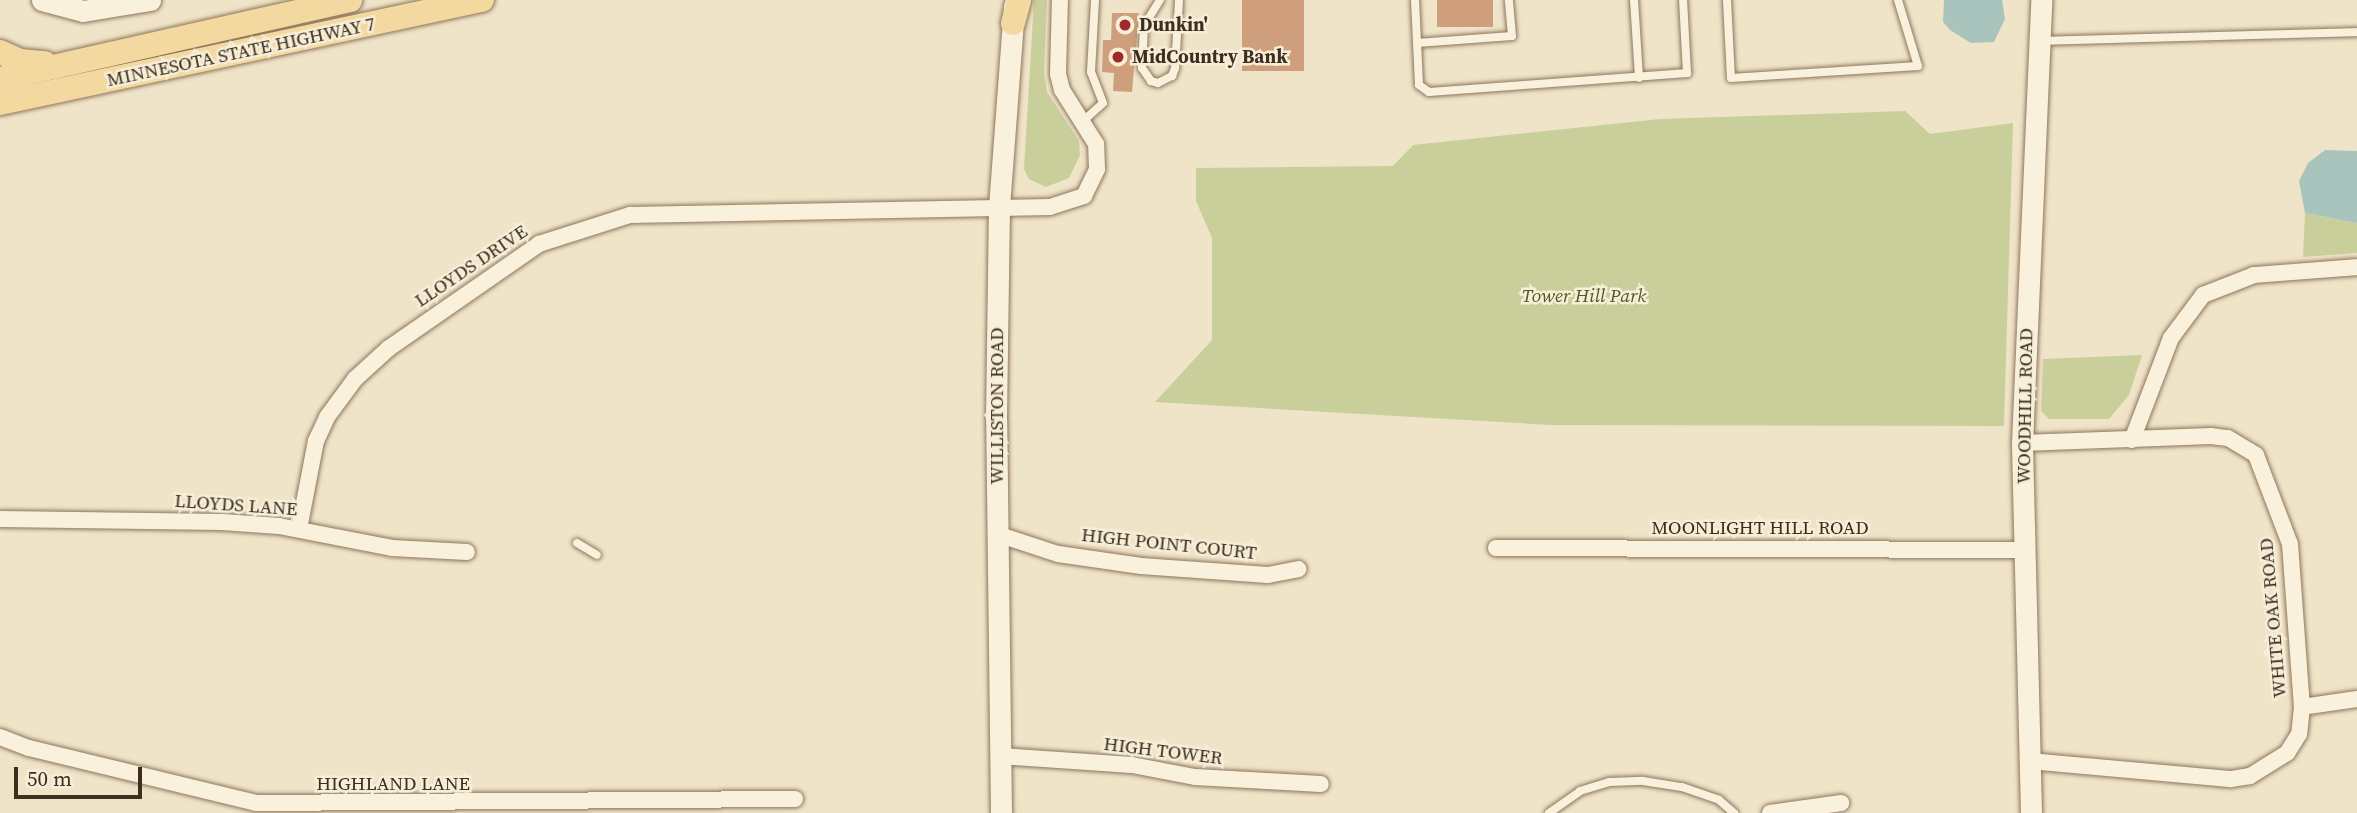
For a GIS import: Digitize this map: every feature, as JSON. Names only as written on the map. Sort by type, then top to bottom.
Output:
[{"type":"main road","name":"MINNESOTA STATE HIGHWAY 7","points":[[0,79],[350,0]]},
{"type":"main road","name":"MINNESOTA STATE HIGHWAY 7","points":[[0,103],[482,0]]},
{"type":"main road","points":[[0,52],[20,61],[63,65]]},
{"type":"main road","points":[[0,117],[40,94]]},
{"type":"street","points":[[43,0],[83,12],[142,1]]},
{"type":"street","name":"LLOYDS DRIVE","points":[[299,529],[316,441],[327,417],[355,379],[389,348],[539,244],[630,215],[1063,206],[1084,196],[1093,183],[1098,156],[1096,144],[1068,103],[1058,74],[1060,0]]},
{"type":"street","name":"WOODHILL ROAD","points":[[2031,813],[2022,443],[2041,0]]},
{"type":"street","name":"WILLISTON ROAD","points":[[1001,813],[997,534],[999,206],[1015,8]]},
{"type":"street","points":[[2132,440],[2171,338],[2203,295],[2254,275],[2357,267]]},
{"type":"street","name":"WHITE OAK ROAD","points":[[2022,443],[2228,438],[2256,455],[2290,544],[2302,707],[2299,734],[2287,753],[2250,776],[2230,779],[2029,761]]},
{"type":"street","name":"LLOYDS LANE","points":[[0,519],[222,522],[299,529],[392,548],[467,552]]},
{"type":"street","name":"HIGH POINT COURT","points":[[997,534],[1058,554],[1141,566],[1268,575],[1298,569]]},
{"type":"street","name":"MOONLIGHT HILL ROAD","points":[[1496,548],[2024,550]]},
{"type":"street","points":[[2302,707],[2357,699]]},
{"type":"street","name":"HIGHLAND LANE","points":[[0,737],[42,751],[256,803],[795,799]]},
{"type":"street","name":"HIGH TOWER","points":[[1000,756],[1132,765],[1208,779],[1321,784]]},
{"type":"street","points":[[1770,813],[1841,803]]},
{"type":"lane","points":[[1082,122],[1103,103],[1091,72],[1094,0]]},
{"type":"lane","points":[[1160,0],[1144,26],[1142,68],[1151,81],[1158,83],[1172,76],[1175,68],[1179,0]]},
{"type":"lane","points":[[1415,0],[1419,85],[1429,92],[1687,73],[1683,0]]},
{"type":"lane","points":[[1417,43],[1511,36],[1509,0]]},
{"type":"lane","points":[[1634,0],[1639,78]]},
{"type":"lane","points":[[1727,0],[1731,78],[1917,66],[1898,0]]},
{"type":"lane","points":[[2039,41],[2357,32]]},
{"type":"lane","points":[[577,543],[597,555]]},
{"type":"lane","points":[[1549,813],[1580,791],[1610,782],[1643,781],[1682,787],[1719,800],[1734,813]]},
{"type":"green space","points":[[1034,0],[1047,0],[1044,72],[1047,92],[1079,141],[1080,155],[1069,178],[1046,187],[1029,179],[1024,169]]},
{"type":"green space","name":"Tower Hill Park","points":[[1905,111],[1930,134],[2013,123],[2004,426],[1550,425],[1155,402],[1212,340],[1212,238],[1196,201],[1196,168],[1393,166],[1413,145],[1660,119]]},
{"type":"green space","points":[[2305,213],[2357,223],[2357,253],[2303,257]]},
{"type":"green space","points":[[2142,355],[2129,395],[2109,419],[2049,419],[2041,411],[2043,359]]},
{"type":"water","points":[[1944,0],[2002,0],[2005,19],[1994,42],[1971,43],[1950,30],[1943,22]]},
{"type":"water","points":[[2325,150],[2357,151],[2357,223],[2305,213],[2299,181],[2308,163]]},
{"type":"building","points":[[1242,0],[1304,0],[1304,71],[1242,71]]},
{"type":"building","points":[[1437,0],[1493,0],[1493,27],[1437,27]]},
{"type":"building","name":"MidCountry Bank","points":[[1112,13],[1139,13],[1132,92],[1113,91],[1114,73],[1102,72],[1103,40],[1111,40]]},
{"type":"place","name":"Dunkin'","points":[[1125,25]]},
{"type":"place","name":"MidCountry Bank","points":[[1118,57]]}]
